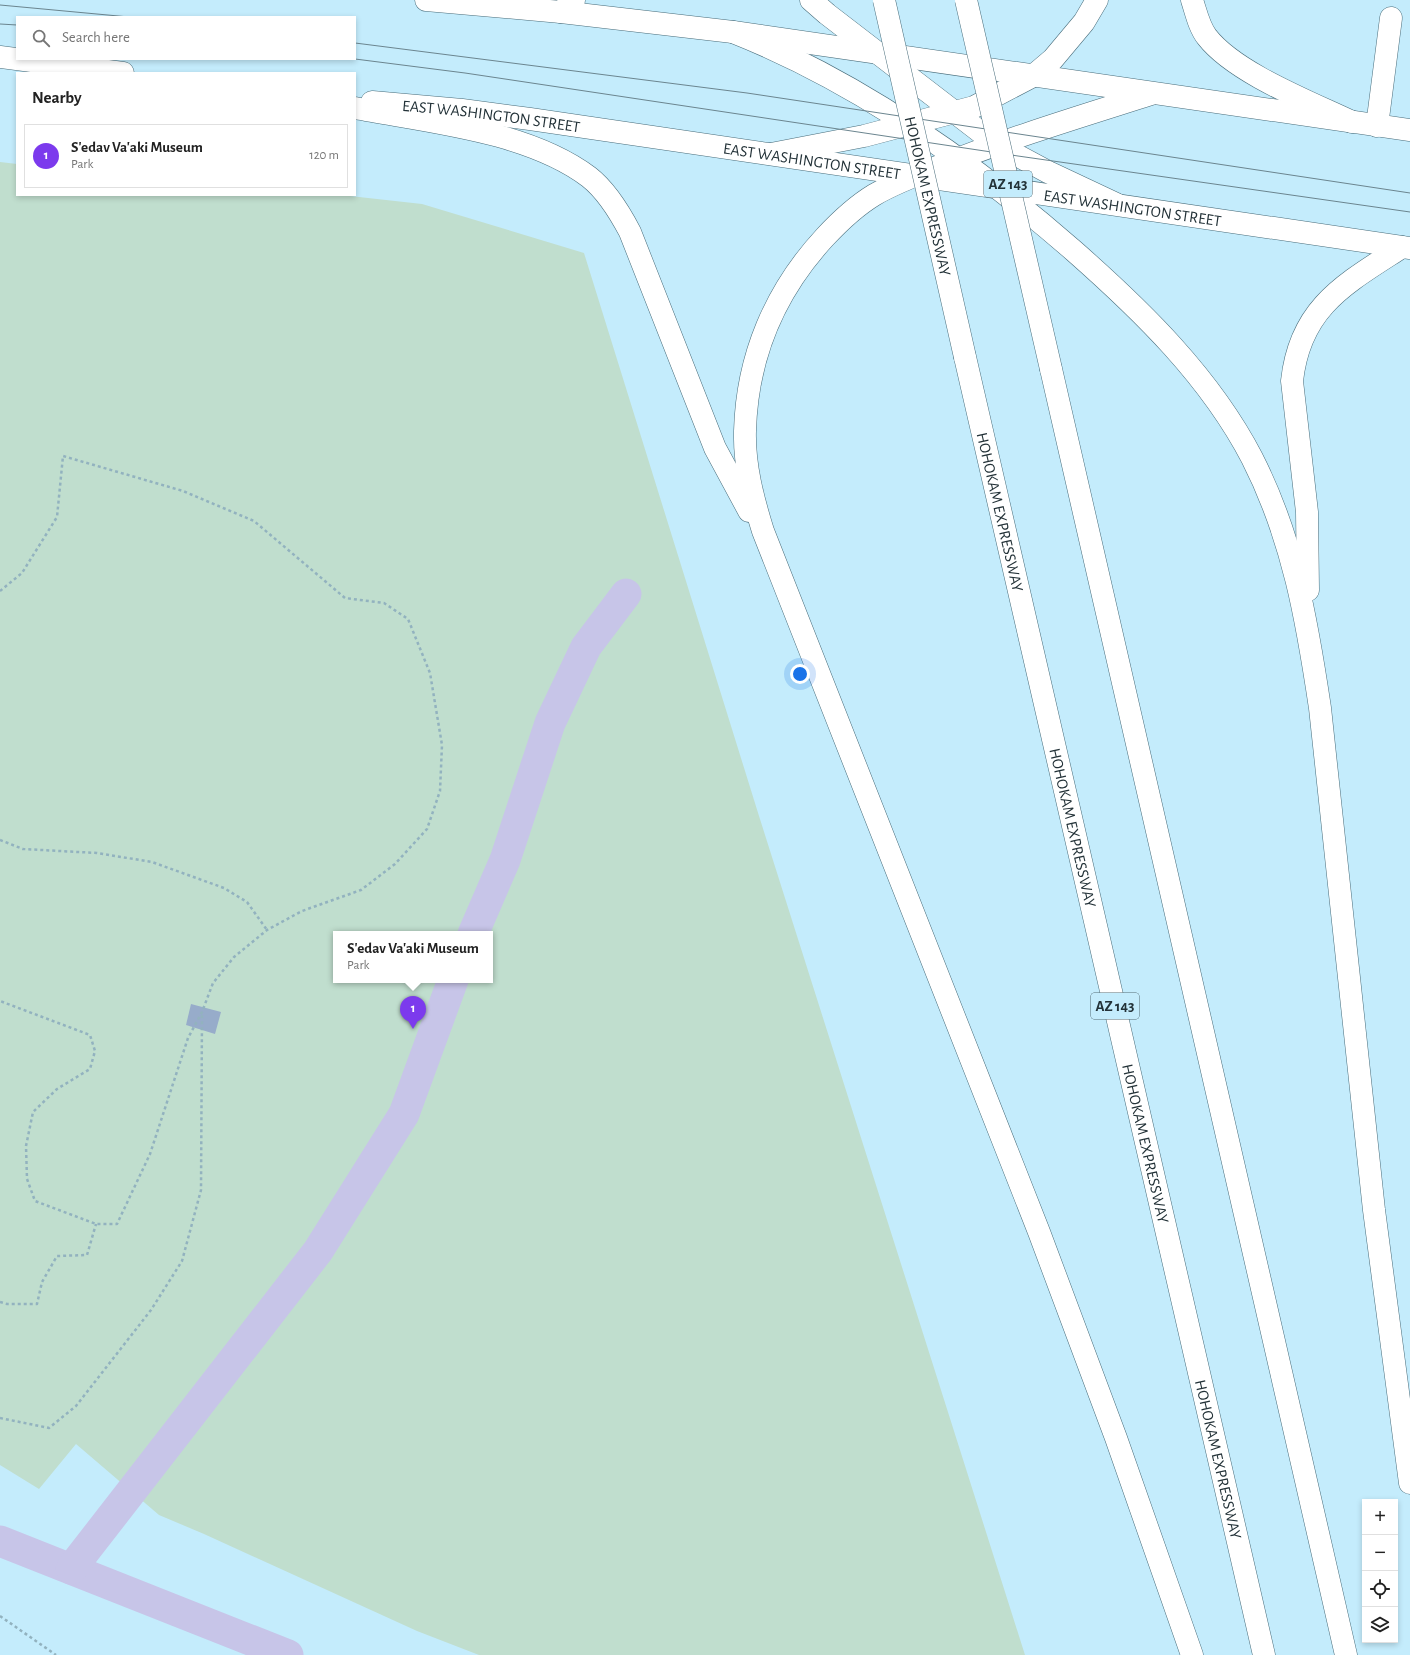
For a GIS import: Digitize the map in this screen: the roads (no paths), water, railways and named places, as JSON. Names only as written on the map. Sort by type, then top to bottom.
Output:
[{"type":"main road","points":[[426,0],[568,6],[1151,94],[1410,130]]},
{"type":"main road","points":[[812,0],[827,14],[996,144],[1048,172],[1116,204]]},
{"type":"main road","name":"HOHOKAM EXPRESSWAY","points":[[884,0],[1264,1655]]},
{"type":"main road","name":"AZ 143","points":[[966,0],[1346,1655]]},
{"type":"main road","points":[[771,154],[864,136],[974,107],[1033,76],[1053,59],[1084,22],[1097,0]]},
{"type":"main road","points":[[1192,0],[1206,36],[1219,50],[1260,78],[1352,122]]},
{"type":"main road","points":[[1377,126],[1391,18]]},
{"type":"main road","points":[[733,32],[793,57],[910,124],[996,187],[1059,238],[1120,292],[1184,359],[1222,409],[1252,459],[1278,518],[1290,552],[1309,630],[1321,716],[1379,1248],[1410,1483]]},
{"type":"main road","points":[[0,57],[16,59]]},
{"type":"main road","points":[[23,60],[115,72]]},
{"type":"main road","points":[[1151,94],[996,144],[916,175],[873,196],[835,226],[800,266],[786,288],[762,336],[750,384],[745,432],[750,486],[772,555],[1039,1232],[1116,1438],[1192,1655]]},
{"type":"main road","name":"EAST WASHINGTON STREET","points":[[356,101],[477,112],[1116,204],[1406,248]]},
{"type":"main road","points":[[356,108],[513,139],[571,166],[589,177],[602,190],[630,232],[715,448],[772,555]]},
{"type":"main road","points":[[1309,630],[1307,512],[1294,406],[1292,381],[1294,362],[1299,343],[1309,324],[1331,298],[1349,283],[1406,248]]},
{"type":"waterway","points":[[474,931],[505,860],[550,723],[586,647],[626,594]]},
{"type":"waterway","points":[[71,1569],[318,1251],[404,1114],[452,983]]},
{"type":"waterway","points":[[0,1541],[288,1655]]},
{"type":"tram line","points":[[0,5],[118,16]]},
{"type":"tram line","points":[[0,24],[16,25]]},
{"type":"tram line","points":[[356,43],[747,93],[1410,193]]},
{"type":"tram line","points":[[356,59],[465,73],[1018,156],[1410,212]]},
{"type":"place","name":"S'edav Va'aki Museum","points":[[413,1029]]}]
